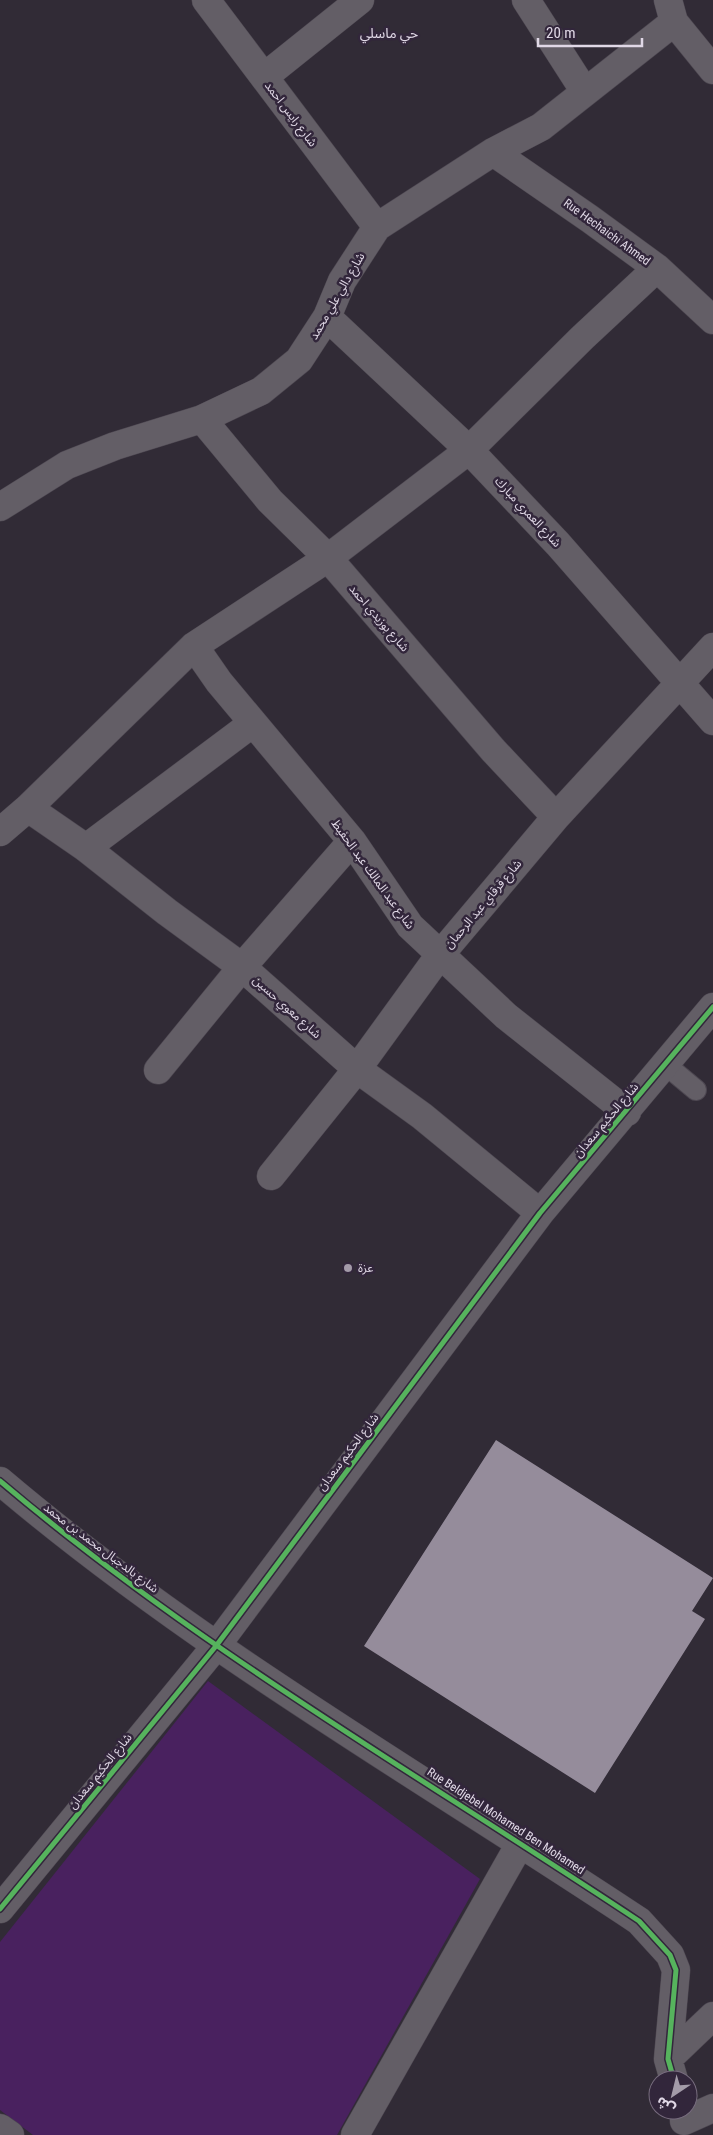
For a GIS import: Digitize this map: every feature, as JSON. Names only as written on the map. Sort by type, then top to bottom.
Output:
[{"type":"street","name":"شارع رايس احمد","points":[[206,0],[377,228]]},
{"type":"street","points":[[264,77],[360,0]]},
{"type":"street","points":[[526,0],[585,92]]},
{"type":"street","points":[[671,11],[713,70]]},
{"type":"street","name":"شارع دالي علي محمد","points":[[0,507],[67,465],[115,446],[202,419],[261,391],[298,360],[327,317],[342,282],[377,228],[494,152],[540,127],[585,92],[671,11]]},
{"type":"street","name":"Rue Hechaichi Ahmed","points":[[494,152],[657,268],[713,320]]},
{"type":"street","points":[[0,832],[28,808],[194,646],[328,558],[469,450],[582,338],[657,268]]},
{"type":"street","name":"شارع العمري مبارك","points":[[327,317],[469,450],[558,544],[678,684],[713,721]]},
{"type":"street","name":"شارع بوزيدي احمد","points":[[202,419],[270,501],[328,558],[493,750],[556,817]]},
{"type":"street","name":"شارع عبد المالك عبد الحفيظ","points":[[194,646],[219,682],[352,841],[410,926],[439,956],[506,1016],[627,1112]]},
{"type":"street","name":"شارع قرقاي عبد الرحمان","points":[[271,1176],[356,1069],[439,956],[556,817],[713,647]]},
{"type":"street","points":[[86,848],[253,723]]},
{"type":"street","name":"شارع معوي حسين","points":[[28,808],[86,848],[167,912],[242,966],[356,1069],[430,1122],[540,1213]]},
{"type":"street","points":[[158,1070],[242,966],[352,841]]},
{"type":"street","name":"شارع الحكيم سعدان","points":[[1,1905],[216,1646],[540,1213],[627,1112],[713,1007]]},
{"type":"street","name":"شارع بالدجبال محمد بن محمد","points":[[0,1482],[52,1526],[216,1646]]},
{"type":"street","name":"Rue Beldjebel Mohamed Ben Mohamed","points":[[216,1646],[521,1842],[639,1921],[670,1955],[676,1970],[671,2069]]},
{"type":"street","points":[[355,2135],[521,1842]]},
{"type":"street","points":[[671,2069],[713,2016]]},
{"type":"street","points":[[686,2122],[713,2108]]},
{"type":"street","points":[[0,2128],[10,2135]]},
{"type":"lane","points":[[666,1065],[696,1090]]},
{"type":"shaded area","points":[[208,1681],[480,1879],[337,2135],[33,2135],[0,2110],[0,1942]]},
{"type":"building","points":[[496,1440],[713,1578],[692,1611],[705,1619],[595,1793],[364,1646]]},
{"type":"cycle path","points":[[0,1909],[216,1646],[540,1213],[713,1007]]},
{"type":"cycle path","points":[[0,1481],[75,1542],[153,1601],[313,1710],[639,1921],[670,1955],[676,1970],[668,2059],[671,2070]]},
{"type":"place","name":"عزة","points":[[348,1268]]},
{"type":"district","name":"حي ماسلي","points":[[389,33]]}]
